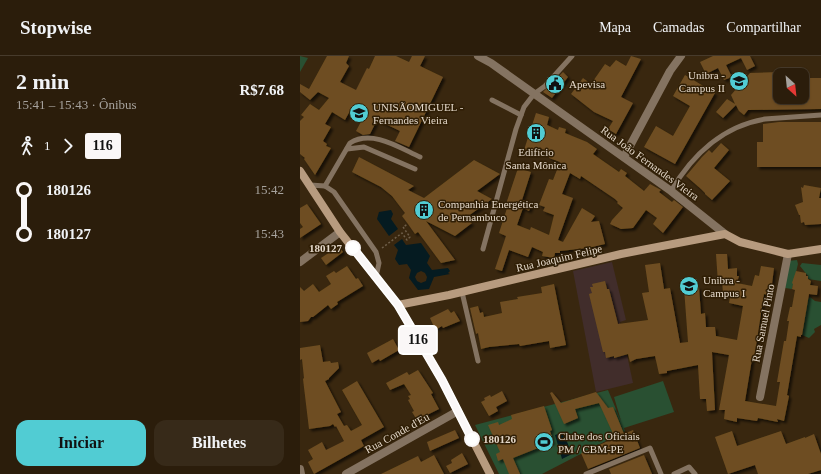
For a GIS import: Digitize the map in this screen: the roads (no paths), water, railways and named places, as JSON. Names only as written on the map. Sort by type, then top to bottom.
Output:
[{"type":"main road","points":[[300,171],[340,232],[398,305],[442,380],[490,474]]},
{"type":"main road","name":"Rua João Fernandes Vieira","points":[[725,234],[740,242],[788,254],[821,249]]},
{"type":"main road","name":"Rua Joaquim Felipe","points":[[398,305],[462,292],[621,254],[725,234]]},
{"type":"street","name":"Rua João Fernandes Vieira","points":[[478,56],[491,60],[534,94],[672,191],[725,234]]},
{"type":"street","points":[[624,157],[670,71],[681,56]]},
{"type":"street","points":[[300,262],[340,232]]},
{"type":"street","name":"Rua Samuel Pinto","points":[[760,397],[788,254]]},
{"type":"street","name":"Rua Conde d'Eu","points":[[346,474],[458,412]]},
{"type":"street","points":[[300,469],[301,474]]},
{"type":"lane","points":[[483,248],[524,107],[534,94],[545,86],[572,56]]},
{"type":"lane","points":[[492,100],[521,115]]},
{"type":"lane","points":[[672,191],[695,158],[721,136],[734,129],[765,119],[821,115]]},
{"type":"lane","points":[[325,186],[339,161],[348,149],[350,143],[355,140],[374,138],[384,140],[420,157]]},
{"type":"lane","points":[[348,149],[364,147],[415,169]]},
{"type":"lane","points":[[310,185],[325,186],[334,192],[376,252],[379,263],[376,277]]},
{"type":"lane","points":[[462,292],[478,361]]},
{"type":"lane","points":[[586,474],[650,448],[661,474]]},
{"type":"lane","points":[[674,474],[688,467],[695,474]]},
{"type":"water","points":[[391,210],[393,214],[391,219],[398,229],[389,236],[377,219],[379,212]]},
{"type":"water","points":[[402,239],[406,245],[421,243],[430,256],[427,263],[432,270],[448,268],[450,271],[448,273],[450,274],[434,277],[429,289],[418,290],[409,278],[411,270],[407,264],[399,265],[395,259],[398,250],[394,245]],"holes":[[[421,271],[425,273],[427,277],[426,281],[421,283],[417,281],[415,277],[417,273]]]},
{"type":"water","points":[[563,432],[572,454],[562,459],[555,435]]},
{"type":"place","name":"Unibra - Campus II","points":[[739,81]]},
{"type":"place","name":"Apevisa","points":[[555,84]]},
{"type":"place","name":"UNISÃOMIGUEL - Fernandes Vieira","points":[[359,113]]},
{"type":"place","name":"Edifício Santa Mônica","points":[[536,133]]},
{"type":"place","name":"Companhia Energética de Pernambuco","points":[[424,210]]},
{"type":"place","name":"180127","points":[[353,248]]},
{"type":"place","name":"Unibra - Campus I","points":[[689,286]]},
{"type":"place","name":"180126","points":[[472,439]]},
{"type":"place","name":"Clube dos Oficiais PM / CBM-PE","points":[[544,442]]}]
